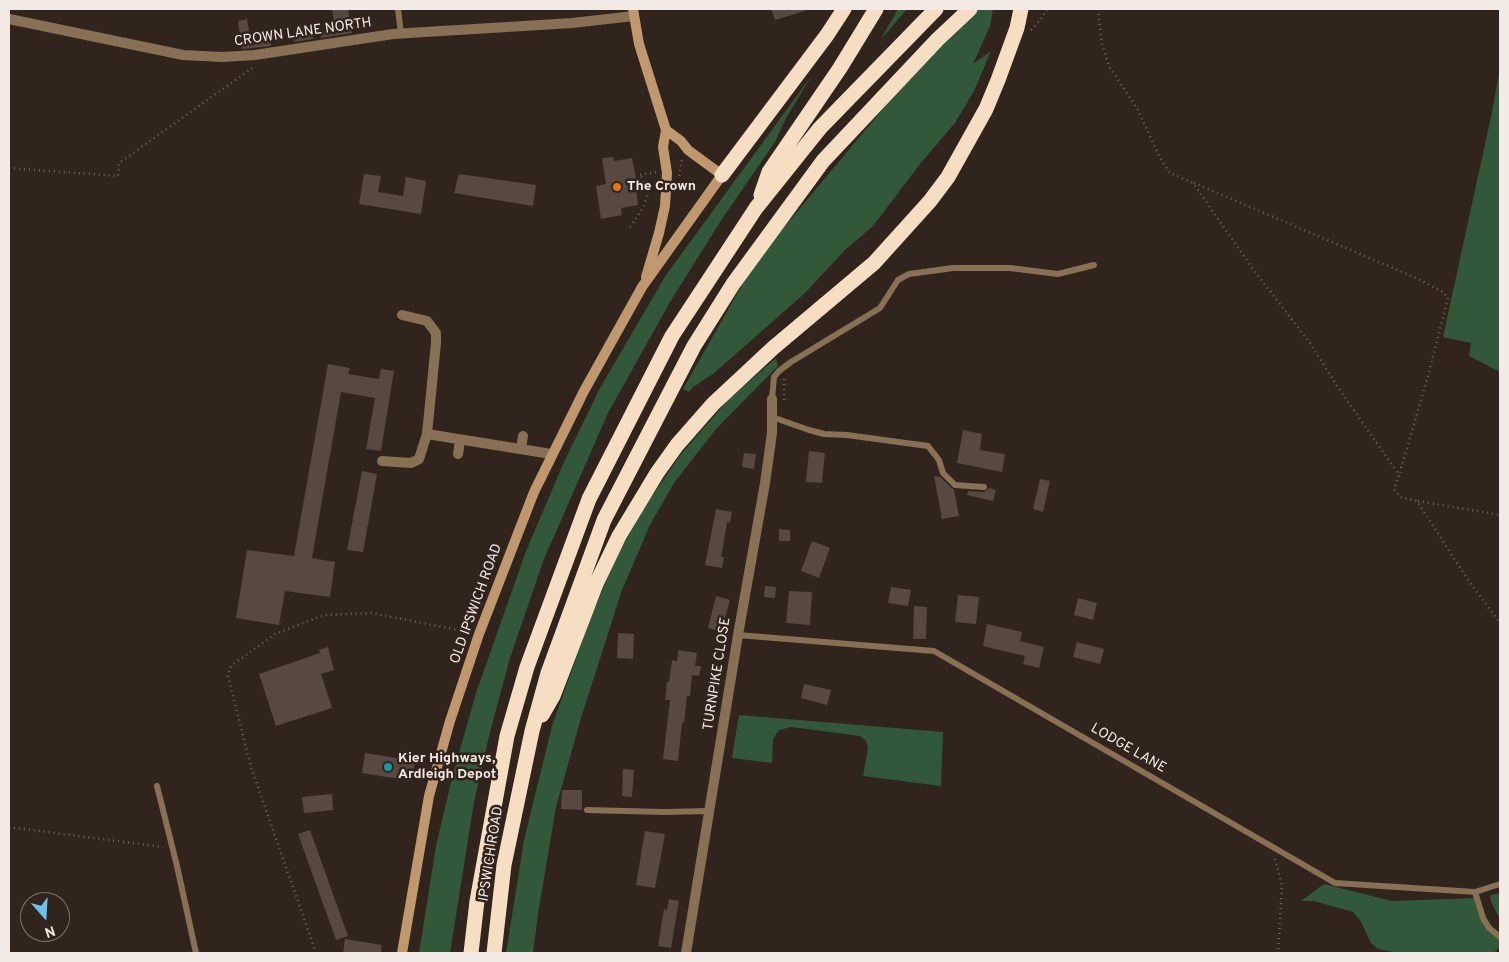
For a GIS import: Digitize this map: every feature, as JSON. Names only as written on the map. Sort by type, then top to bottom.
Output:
[{"type":"highway","points":[[722,175],[828,35],[844,9]]},
{"type":"highway","points":[[756,208],[769,172],[840,68],[876,9]]},
{"type":"highway","points":[[756,208],[820,128],[936,9]]},
{"type":"highway","name":"IPSWICH ROAD","points":[[494,953],[504,865],[532,731],[548,673],[604,520],[694,346],[733,284],[823,161],[938,39],[970,9]]},
{"type":"highway","points":[[532,731],[553,696],[596,584],[619,536],[657,473],[695,424],[720,397],[773,348],[874,263],[930,201],[948,177],[982,117],[1021,32],[1021,9]]},
{"type":"highway","name":"IPSWICH ROAD","points":[[471,953],[477,901],[508,736],[527,667],[589,499],[672,336],[756,208]]},
{"type":"street","name":"CROWN LANE NORTH","points":[[9,19],[183,55],[222,57],[255,55],[400,34],[572,23],[633,12]]},
{"type":"street","name":"OLD IPSWICH ROAD","points":[[633,12],[642,52],[666,130],[664,147],[667,193],[664,215],[642,287]]},
{"type":"street","points":[[666,130],[681,141],[688,150],[722,175]]},
{"type":"street","name":"OLD IPSWICH ROAD","points":[[402,953],[428,796],[450,721],[479,634],[534,492],[584,391],[642,287],[722,175]]},
{"type":"street","points":[[382,461],[411,463],[419,458],[427,434],[436,334],[427,321],[402,316]]},
{"type":"street","name":"TURNPIKE CLOSE","points":[[686,953],[765,483],[772,433],[772,399]]},
{"type":"street","points":[[427,434],[552,454]]},
{"type":"street","points":[[521,449],[523,436]]},
{"type":"street","points":[[458,454],[460,440]]},
{"type":"lane","points":[[398,9],[400,34]]},
{"type":"lane","points":[[772,399],[774,377],[779,371],[880,308],[898,280],[909,274],[953,268],[1010,268],[1058,274],[1094,264]]},
{"type":"lane","points":[[772,418],[824,434],[847,435],[928,446],[939,460],[943,473],[955,485],[984,488]]},
{"type":"lane","name":"LODGE LANE","points":[[738,635],[934,651],[1335,883],[1475,892],[1500,884]]},
{"type":"lane","points":[[156,786],[196,953]]},
{"type":"lane","points":[[587,810],[710,811]]},
{"type":"lane","points":[[1475,892],[1483,918],[1489,928],[1500,937]]},
{"type":"path","points":[[1021,32],[1042,18],[1047,9]]},
{"type":"path","points":[[1098,9],[1102,44],[1109,66],[1138,110],[1160,158],[1170,173],[1414,277],[1443,292],[1448,298],[1428,376],[1394,489],[1400,497],[1500,515]]},
{"type":"path","points":[[9,168],[118,176],[119,163],[256,65],[255,55]]},
{"type":"path","points":[[630,228],[643,208],[647,197],[646,188],[639,175],[667,170]]},
{"type":"path","points":[[1193,183],[1253,269],[1310,343],[1336,386],[1399,475]]},
{"type":"path","points":[[1417,501],[1468,580],[1500,623]]},
{"type":"path","points":[[316,953],[251,767],[228,676],[230,666],[275,634],[324,615],[371,613],[479,634]]},
{"type":"path","points":[[9,827],[172,848]]},
{"type":"path","points":[[1272,847],[1282,886],[1278,953]]},
{"type":"green space","points":[[898,9],[907,9],[882,37]]},
{"type":"green space","points":[[975,9],[993,9],[990,26],[973,64],[991,51],[974,91],[955,123],[920,164],[873,226],[844,251],[805,293],[713,374],[693,387],[689,392],[683,389],[755,262],[943,37]]},
{"type":"green space","points":[[1500,68],[1500,372],[1469,356],[1471,343],[1443,337]]},
{"type":"green space","points":[[812,75],[785,120],[775,142],[722,219],[670,302],[608,413],[544,559],[510,658],[474,802],[450,953],[419,953],[436,846],[452,778],[476,693],[526,551],[564,462],[600,388],[666,275]]},
{"type":"green space","points":[[776,358],[778,366],[716,429],[674,483],[650,525],[622,590],[581,718],[556,807],[533,953],[506,953],[524,840],[552,726],[589,622],[617,556],[645,506],[681,454],[729,399]]},
{"type":"green space","points":[[739,715],[943,732],[941,786],[863,776],[868,748],[866,741],[860,736],[791,727],[779,730],[773,739],[772,763],[732,758]]},
{"type":"green space","points":[[1324,884],[1392,901],[1477,898],[1485,917],[1500,933],[1500,946],[1494,953],[1398,953],[1378,949],[1371,943],[1360,920],[1353,912],[1314,901],[1301,901]]},
{"type":"green space","points":[[1500,893],[1500,919],[1490,898],[1491,895]]},
{"type":"building","points":[[332,9],[348,9],[352,33],[321,38],[320,32],[335,29]]},
{"type":"building","points":[[771,9],[805,9],[805,11],[775,20]]},
{"type":"building","points":[[247,19],[251,44],[270,40],[271,46],[242,49],[238,21]]},
{"type":"building","points":[[312,34],[313,39],[294,42],[293,37]]},
{"type":"building","name":"The Crown","points":[[613,157],[614,161],[632,158],[638,188],[636,188],[638,205],[621,208],[622,215],[601,219],[596,186],[606,184],[602,158]]},
{"type":"building","points":[[364,174],[381,176],[378,192],[403,196],[406,177],[426,181],[421,214],[359,204]]},
{"type":"building","points":[[459,174],[536,185],[533,206],[454,193]]},
{"type":"building","points":[[328,364],[350,368],[348,374],[379,379],[381,369],[394,371],[381,451],[366,449],[375,398],[341,392],[312,558],[335,562],[330,597],[285,591],[279,625],[236,618],[247,550],[294,556]]},
{"type":"building","points":[[963,430],[982,434],[980,450],[1005,454],[1002,472],[957,463]]},
{"type":"building","points":[[809,451],[825,453],[822,483],[806,482]]},
{"type":"building","points":[[744,453],[756,454],[754,469],[742,467]]},
{"type":"building","points":[[362,471],[377,474],[363,552],[347,550]]},
{"type":"building","points":[[934,476],[940,477],[954,490],[959,516],[942,519]]},
{"type":"building","points":[[1040,479],[1050,481],[1043,512],[1033,509]]},
{"type":"building","points":[[989,488],[996,490],[993,501],[967,495],[968,491],[984,492]]},
{"type":"building","points":[[716,509],[732,512],[730,523],[727,522],[721,557],[724,557],[722,568],[705,565]]},
{"type":"building","points":[[779,529],[790,530],[790,541],[779,541]]},
{"type":"building","points":[[812,541],[830,548],[819,578],[801,571]]},
{"type":"building","points":[[765,586],[776,587],[775,598],[764,597]]},
{"type":"building","points":[[891,587],[911,590],[908,606],[888,603]]},
{"type":"building","points":[[789,591],[812,592],[810,625],[786,623]]},
{"type":"building","points":[[958,595],[979,597],[976,624],[955,622]]},
{"type":"building","points":[[716,596],[730,600],[721,632],[708,628]]},
{"type":"building","points":[[1078,598],[1097,603],[1093,620],[1074,615]]},
{"type":"building","points":[[914,606],[927,607],[926,639],[913,639]]},
{"type":"building","points":[[987,624],[1022,632],[1020,641],[1044,647],[1039,668],[1023,664],[1025,656],[983,646]]},
{"type":"building","points":[[618,633],[634,634],[633,659],[617,658]]},
{"type":"building","points":[[1077,642],[1104,649],[1100,664],[1073,657]]},
{"type":"building","points":[[328,647],[334,670],[321,674],[332,708],[276,726],[259,674],[320,653],[319,650]]},
{"type":"building","points":[[678,650],[697,653],[695,666],[701,666],[699,676],[692,675],[690,696],[687,696],[684,723],[682,723],[678,761],[663,759],[670,700],[665,700],[667,682],[669,682],[672,660],[677,661]]},
{"type":"building","points":[[804,684],[831,690],[827,705],[801,698]]},
{"type":"building","name":"Kier Highways, Ardleigh Depot","points":[[365,753],[415,761],[412,781],[362,773]]},
{"type":"building","points":[[623,769],[634,770],[632,797],[622,796]]},
{"type":"building","points":[[562,790],[582,790],[582,810],[561,809]]},
{"type":"building","points":[[332,794],[333,810],[304,813],[302,797]]},
{"type":"building","points":[[310,830],[348,936],[336,940],[298,834]]},
{"type":"building","points":[[645,831],[665,834],[655,888],[636,885]]},
{"type":"building","points":[[669,899],[679,901],[671,948],[658,946],[664,909],[667,910]]},
{"type":"building","points":[[345,939],[382,945],[381,953],[343,953]]},
{"type":"place","name":"The Crown","points":[[617,187]]},
{"type":"place","name":"Kier Highways, Ardleigh Depot","points":[[388,767]]}]
